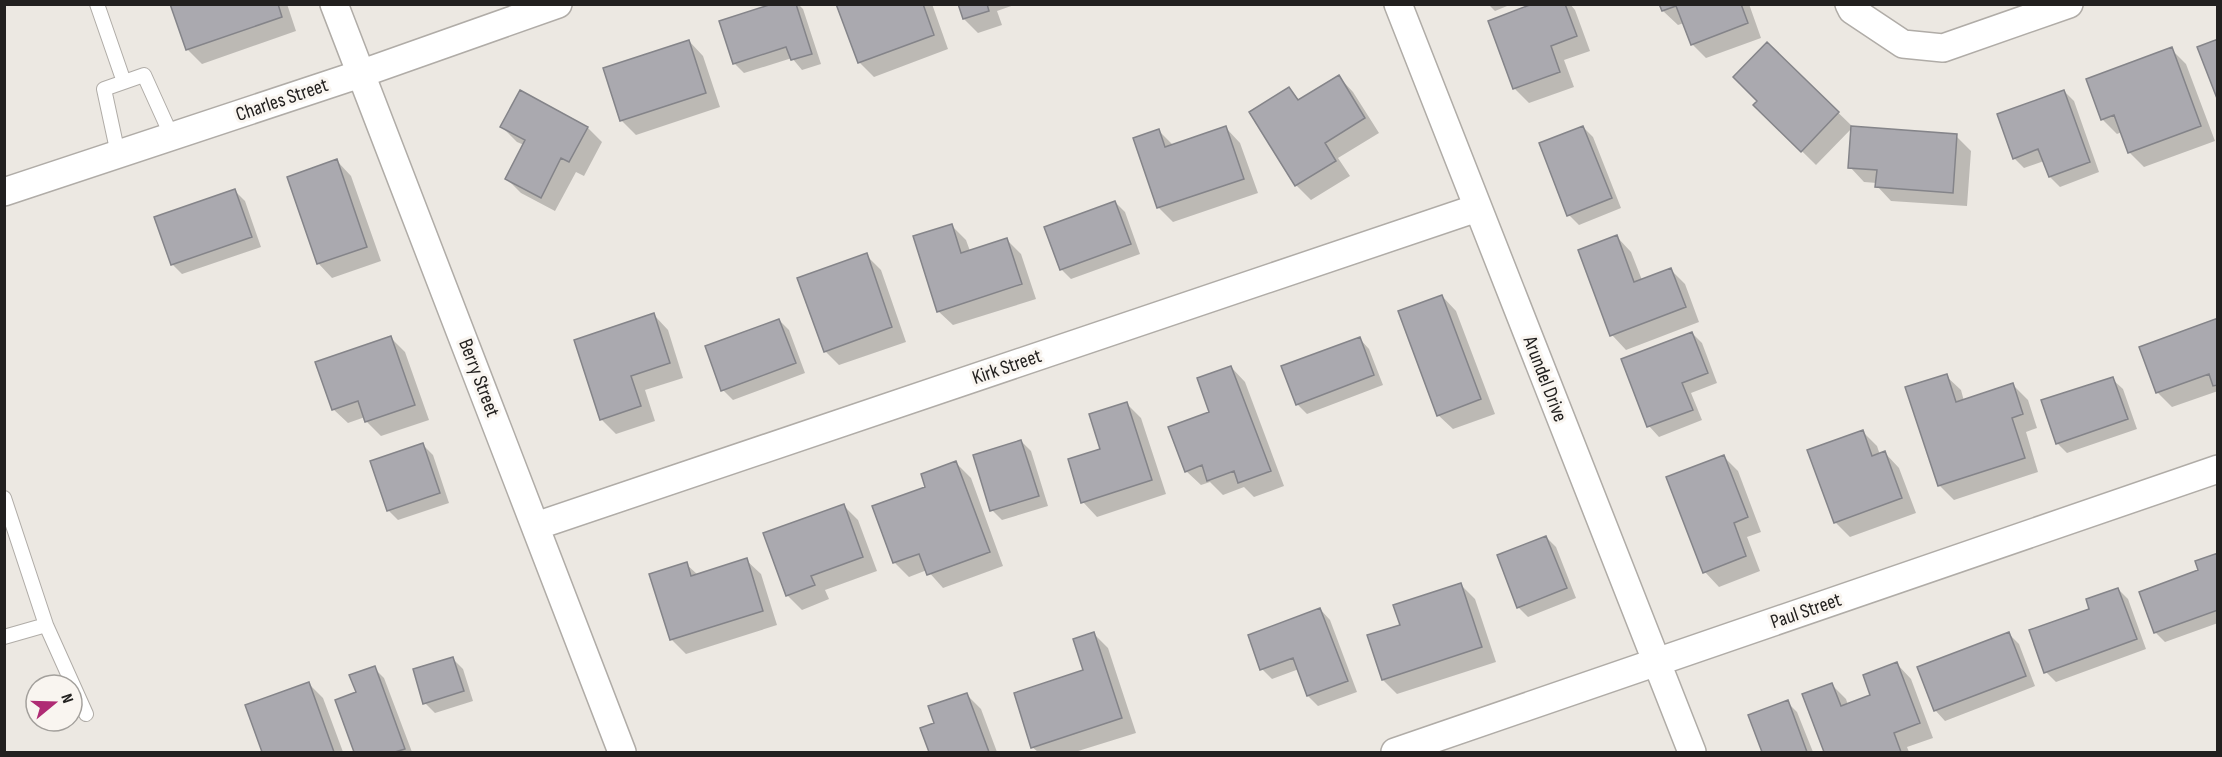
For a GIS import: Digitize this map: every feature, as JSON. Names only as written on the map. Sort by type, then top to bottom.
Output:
[{"type":"street","name":"Berry Street","points":[[334,4],[622,753]]},
{"type":"street","name":"Charles Street","points":[[4,192],[360,74],[558,4]]},
{"type":"street","name":"Arundel Drive","points":[[1398,4],[1692,753]]},
{"type":"street","points":[[1849,4],[1852,10],[1903,44],[1943,48],[2069,4]]},
{"type":"street","name":"Kirk Street","points":[[536,526],[1477,208]]},
{"type":"street","name":"Paul Street","points":[[1395,753],[2217,469]]},
{"type":"lane","points":[[97,4],[124,82]]},
{"type":"lane","points":[[118,154],[104,89],[144,75],[172,137]]},
{"type":"lane","points":[[4,498],[46,625],[86,714]]},
{"type":"lane","points":[[4,638],[46,625]]},
{"type":"building","points":[[170,4],[278,4],[282,17],[186,50]]},
{"type":"building","points":[[772,4],[796,4],[812,54],[791,60],[786,47],[733,64],[719,21]]},
{"type":"building","points":[[836,4],[923,4],[934,35],[858,63]]},
{"type":"building","points":[[958,4],[987,4],[989,11],[963,19]]},
{"type":"building","points":[[1532,4],[1565,4],[1577,36],[1551,46],[1560,72],[1513,89],[1488,21]]},
{"type":"building","points":[[1659,4],[1741,4],[1748,23],[1691,45],[1676,6],[1662,11]]},
{"type":"building","points":[[2218,39],[2218,101],[2197,47]]},
{"type":"building","points":[[689,40],[706,93],[620,121],[603,68]]},
{"type":"building","points":[[1767,42],[1839,112],[1801,152],[1753,105],[1757,101],[1733,77]]},
{"type":"building","points":[[2172,47],[2201,126],[2128,153],[2114,115],[2101,120],[2086,79]]},
{"type":"building","points":[[1339,75],[1365,118],[1325,143],[1336,161],[1295,186],[1249,112],[1289,87],[1298,100]]},
{"type":"building","points":[[520,90],[588,127],[569,162],[561,158],[541,198],[505,179],[525,140],[500,127]]},
{"type":"building","points":[[2064,90],[2090,162],[2049,177],[2038,149],[2013,159],[1997,114]]},
{"type":"building","points":[[1226,126],[1244,179],[1157,208],[1133,138],[1159,129],[1165,147]]},
{"type":"building","points":[[1583,126],[1612,198],[1567,216],[1539,143]]},
{"type":"building","points":[[1851,126],[1957,134],[1953,193],[1875,187],[1877,170],[1848,168]]},
{"type":"building","points":[[337,159],[367,247],[317,264],[287,177]]},
{"type":"building","points":[[235,189],[252,237],[171,265],[154,217]]},
{"type":"building","points":[[1115,201],[1131,244],[1060,270],[1044,227]]},
{"type":"building","points":[[952,224],[961,253],[1007,238],[1022,284],[937,312],[913,236]]},
{"type":"building","points":[[1617,235],[1634,282],[1671,268],[1686,307],[1610,336],[1578,250]]},
{"type":"building","points":[[867,253],[892,327],[824,352],[797,278]]},
{"type":"building","points":[[1442,295],[1481,399],[1437,416],[1398,311]]},
{"type":"building","points":[[654,313],[670,363],[631,376],[641,406],[600,420],[574,340]]},
{"type":"building","points":[[2218,318],[2218,385],[2213,386],[2209,374],[2156,393],[2139,347]]},
{"type":"building","points":[[779,319],[796,363],[721,391],[705,346]]},
{"type":"building","points":[[1692,332],[1708,373],[1682,383],[1693,410],[1647,427],[1621,359]]},
{"type":"building","points":[[391,336],[415,405],[365,422],[358,401],[332,410],[315,362]]},
{"type":"building","points":[[1360,337],[1374,375],[1296,405],[1281,366]]},
{"type":"building","points":[[1231,366],[1271,471],[1238,483],[1234,471],[1207,481],[1202,465],[1185,472],[1168,427],[1209,412],[1197,378]]},
{"type":"building","points":[[1947,374],[1956,402],[2013,383],[2023,414],[2012,418],[2025,458],[1938,486],[1905,387]]},
{"type":"building","points":[[2113,377],[2128,419],[2056,444],[2041,400]]},
{"type":"building","points":[[1127,402],[1152,480],[1081,503],[1068,459],[1100,449],[1089,414]]},
{"type":"building","points":[[1863,430],[1872,456],[1885,451],[1902,498],[1834,523],[1807,450]]},
{"type":"building","points":[[1021,440],[1039,496],[990,511],[973,455]]},
{"type":"building","points":[[423,443],[440,493],[387,511],[370,461]]},
{"type":"building","points":[[1724,455],[1748,517],[1734,523],[1746,556],[1703,573],[1666,477]]},
{"type":"building","points":[[956,461],[990,552],[927,575],[919,554],[893,563],[872,506],[925,487],[921,474]]},
{"type":"building","points":[[844,504],[863,557],[811,576],[815,585],[786,596],[763,533]]},
{"type":"building","points":[[1546,536],[1567,588],[1517,608],[1497,555]]},
{"type":"building","points":[[2218,553],[2218,610],[2154,633],[2139,592],[2198,570],[2195,561]]},
{"type":"building","points":[[747,558],[763,611],[670,640],[649,574],[687,562],[691,576]]},
{"type":"building","points":[[1461,583],[1482,647],[1382,680],[1367,635],[1400,625],[1393,605]]},
{"type":"building","points":[[2118,588],[2137,639],[2044,673],[2029,630],[2089,609],[2086,599]]},
{"type":"building","points":[[1320,608],[1348,681],[1307,696],[1293,658],[1260,670],[1248,635]]},
{"type":"building","points":[[1094,632],[1122,718],[1031,748],[1014,693],[1083,670],[1073,639]]},
{"type":"building","points":[[2009,632],[2026,676],[1934,711],[1917,667]]},
{"type":"building","points":[[453,657],[464,691],[423,704],[413,669]]},
{"type":"building","points":[[1897,662],[1920,723],[1894,733],[1901,752],[1824,752],[1802,694],[1832,683],[1841,706],[1870,695],[1863,675]]},
{"type":"building","points":[[375,666],[405,749],[395,752],[354,752],[335,700],[356,692],[349,675]]},
{"type":"building","points":[[309,682],[334,752],[262,752],[245,705]]},
{"type":"building","points":[[967,693],[989,752],[929,752],[920,728],[934,723],[928,706]]},
{"type":"building","points":[[1788,700],[1807,752],[1762,752],[1748,715]]}]
